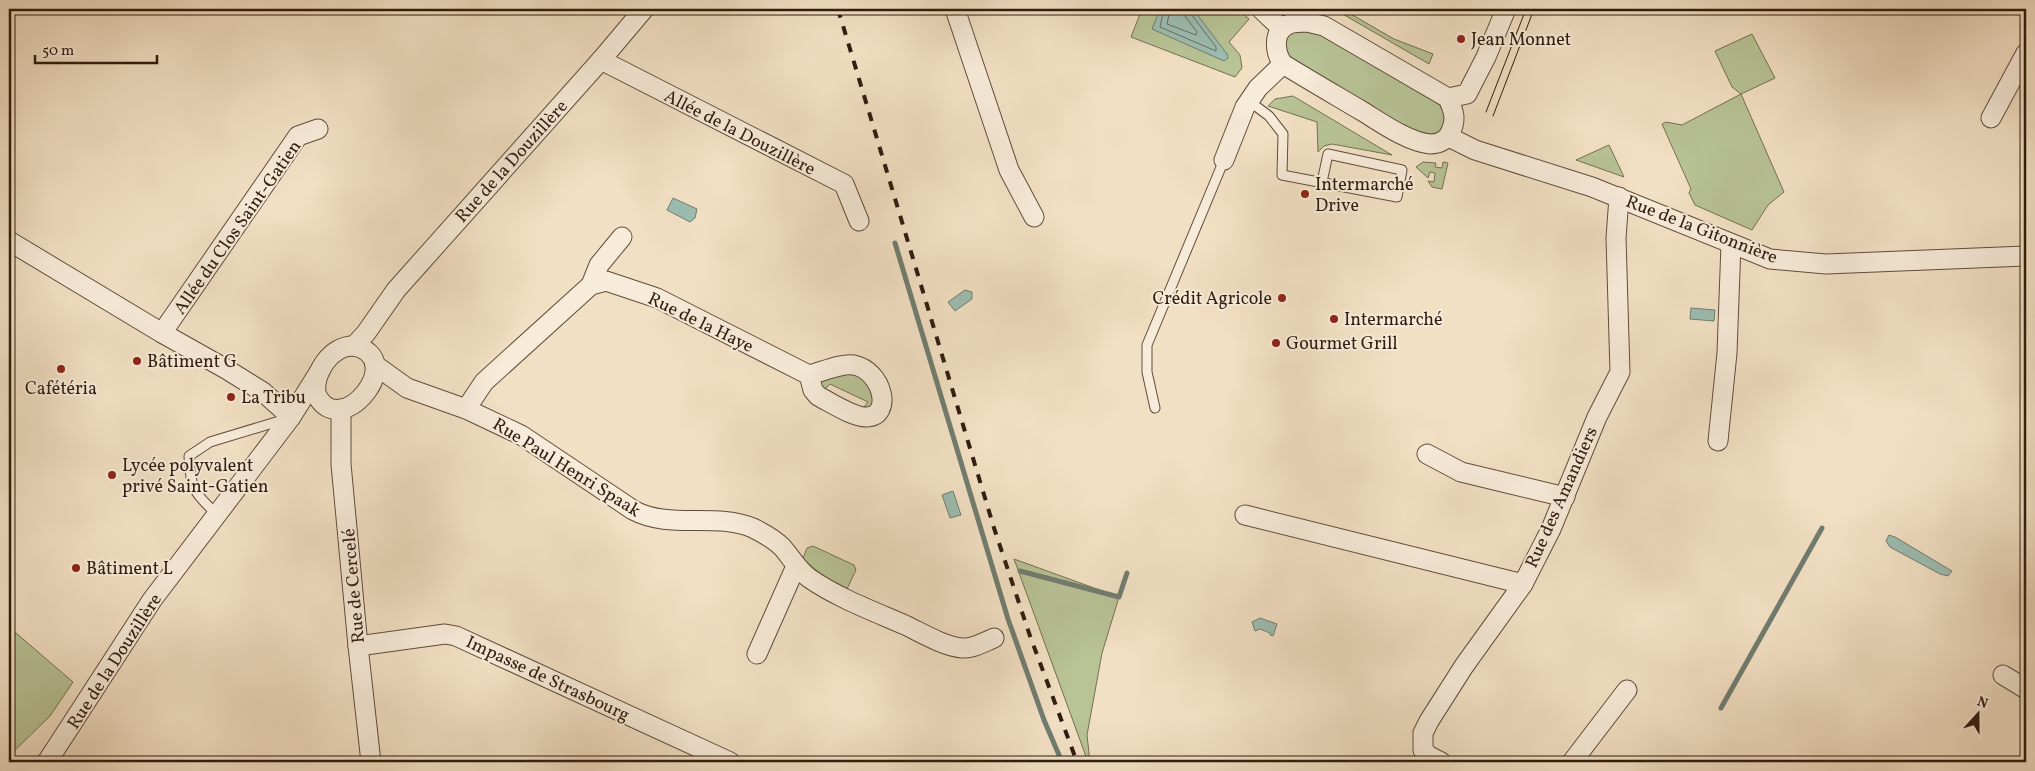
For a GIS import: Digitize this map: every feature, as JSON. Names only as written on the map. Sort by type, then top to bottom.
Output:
[{"type":"street","name":"Rue de la Douzillère","points":[[354,346],[366,333],[396,290],[602,60],[644,9]]},
{"type":"street","points":[[955,9],[1009,170],[1034,217]]},
{"type":"street","points":[[1261,9],[1281,28]]},
{"type":"street","points":[[1448,98],[1467,94],[1486,57],[1506,9]]},
{"type":"street","points":[[1307,22],[1324,26],[1448,98],[1455,115],[1448,137],[1431,144],[1412,138],[1390,128],[1283,64],[1275,48],[1281,28],[1288,23],[1307,22]]},
{"type":"street","points":[[1991,118],[2026,53]]},
{"type":"street","name":"Allée de la Douzillère","points":[[602,60],[844,184],[859,221]]},
{"type":"street","points":[[1224,160],[1249,101],[1258,88],[1283,64]]},
{"type":"street","name":"Allée du Clos Saint-Gatien","points":[[162,333],[298,136],[318,129]]},
{"type":"street","name":"Rue de la Gitonnière","points":[[1448,137],[1475,150],[1575,180],[1770,259],[1826,264],[2026,256]]},
{"type":"street","name":"Rue des Amandiers","points":[[1441,762],[1428,756],[1423,750],[1423,733],[1464,666],[1523,584],[1551,529],[1597,417],[1620,372],[1616,238],[1619,197]]},
{"type":"street","points":[[466,408],[484,382],[591,285],[599,265],[622,237]]},
{"type":"street","points":[[9,241],[162,333],[226,369],[262,392],[291,417]]},
{"type":"street","points":[[1718,441],[1727,353],[1731,244]]},
{"type":"street","name":"Rue de la Haye","points":[[591,285],[606,281],[657,298],[809,375]]},
{"type":"street","points":[[374,362],[367,351],[354,346],[338,350],[321,369],[315,383],[318,398],[332,409],[341,409],[358,401],[368,389],[375,375],[374,362],[378,314]]},
{"type":"street","name":"Rue Paul Henri Spaak","points":[[374,362],[406,388]]},
{"type":"street","name":"Rue de la Douzillère","points":[[47,762],[152,600],[291,417],[321,369]]},
{"type":"street","name":"Rue Paul Henri Spaak","points":[[368,389],[389,386],[406,388],[466,408],[527,438],[640,514],[663,520],[723,522],[744,525],[766,535],[780,545],[796,566],[810,578],[846,598],[946,643],[961,648],[972,648],[994,638]]},
{"type":"street","name":"Rue de la Douzillère","points":[[291,417],[300,408],[318,398]]},
{"type":"street","name":"Rue de Cercelé","points":[[341,409],[341,464],[371,762]]},
{"type":"street","points":[[1427,454],[1461,472],[1565,497]]},
{"type":"street","points":[[1245,515],[1523,584]]},
{"type":"street","points":[[757,654],[796,566]]},
{"type":"street","name":"Impasse de Strasbourg","points":[[358,646],[445,634],[456,636],[707,757],[730,762]]},
{"type":"street","points":[[2003,675],[2026,689]]},
{"type":"street","points":[[1572,762],[1627,690]]},
{"type":"lane","points":[[1249,101],[1269,116],[1284,134],[1282,175],[1397,197],[1402,170],[1328,154],[1322,182]]},
{"type":"lane","points":[[1155,408],[1146,372],[1147,344],[1224,160]]},
{"type":"lane","points":[[217,514],[200,499],[190,479],[190,456],[210,442],[291,417]]},
{"type":"green space","points":[[1142,9],[1237,9],[1249,19],[1229,42],[1240,55],[1242,68],[1235,77],[1131,37]]},
{"type":"green space","points":[[1334,9],[1342,9],[1394,39],[1433,54],[1429,64]]},
{"type":"green space","points":[[1309,28],[1440,105],[1447,121],[1437,135],[1416,134],[1288,58],[1285,45],[1288,34]]},
{"type":"green space","points":[[1752,34],[1775,78],[1741,94],[1732,87],[1715,51]]},
{"type":"green space","points":[[1741,94],[1784,192],[1768,205],[1752,230],[1695,205],[1689,193],[1691,189],[1662,124],[1666,122],[1682,125]]},
{"type":"green space","points":[[1293,96],[1392,155],[1332,144],[1324,146],[1318,152],[1317,122],[1268,106],[1275,99]]},
{"type":"green space","points":[[1609,145],[1624,177],[1576,160]]},
{"type":"green space","points":[[1423,162],[1436,163],[1435,167],[1442,168],[1443,162],[1448,163],[1442,189],[1432,187],[1428,181],[1434,182],[1435,173],[1430,172],[1428,178],[1416,167]]},
{"type":"green space","points":[[856,370],[874,386],[873,407],[860,412],[868,402],[830,384],[822,392],[820,381]]},
{"type":"green space","points":[[813,546],[854,565],[856,570],[847,589],[824,576],[803,558],[807,548]]},
{"type":"green space","points":[[1014,559],[1119,597],[1102,653],[1087,735],[1090,762],[1088,762]]},
{"type":"green space","points":[[9,627],[73,682],[50,716],[9,756]]},
{"type":"water","points":[[1160,9],[1193,9],[1227,54],[1228,58],[1224,61],[1152,29]]},
{"type":"water","points":[[673,198],[697,209],[695,218],[690,222],[667,210]]},
{"type":"water","points":[[965,290],[972,292],[972,299],[955,311],[948,302]]},
{"type":"water","points":[[1691,308],[1715,310],[1714,321],[1690,319]]},
{"type":"water","points":[[953,491],[961,515],[950,518],[942,495]]},
{"type":"water","points":[[1889,535],[1952,571],[1948,576],[1940,574],[1890,547],[1886,541]]},
{"type":"water","points":[[1260,618],[1277,624],[1273,636],[1260,629],[1255,631],[1252,622]]},
{"type":"waterway","points":[[895,243],[1008,619],[1044,720],[1062,762]]},
{"type":"waterway","points":[[1721,708],[1822,528]]},
{"type":"waterway","points":[[1020,571],[1119,597],[1127,573]]},
{"type":"tram line","points":[[1486,112],[1526,9]]},
{"type":"tram line","points":[[1493,116],[1534,9]]},
{"type":"railway","points":[[838,9],[994,528],[1030,636],[1077,762]]},
{"type":"place","name":"Jean Monnet","points":[[1461,39]]},
{"type":"place","name":"Intermarché Drive","points":[[1305,194]]},
{"type":"place","name":"Crédit Agricole","points":[[1282,298]]},
{"type":"place","name":"Intermarché","points":[[1334,319]]},
{"type":"place","name":"Gourmet Grill","points":[[1276,343]]},
{"type":"place","name":"Bâtiment G","points":[[137,361]]},
{"type":"place","name":"Cafétéria","points":[[61,369]]},
{"type":"place","name":"La Tribu","points":[[231,397]]},
{"type":"place","name":"Lycée polyvalent privé Saint-Gatien","points":[[112,475]]},
{"type":"place","name":"Bâtiment L","points":[[76,568]]}]
